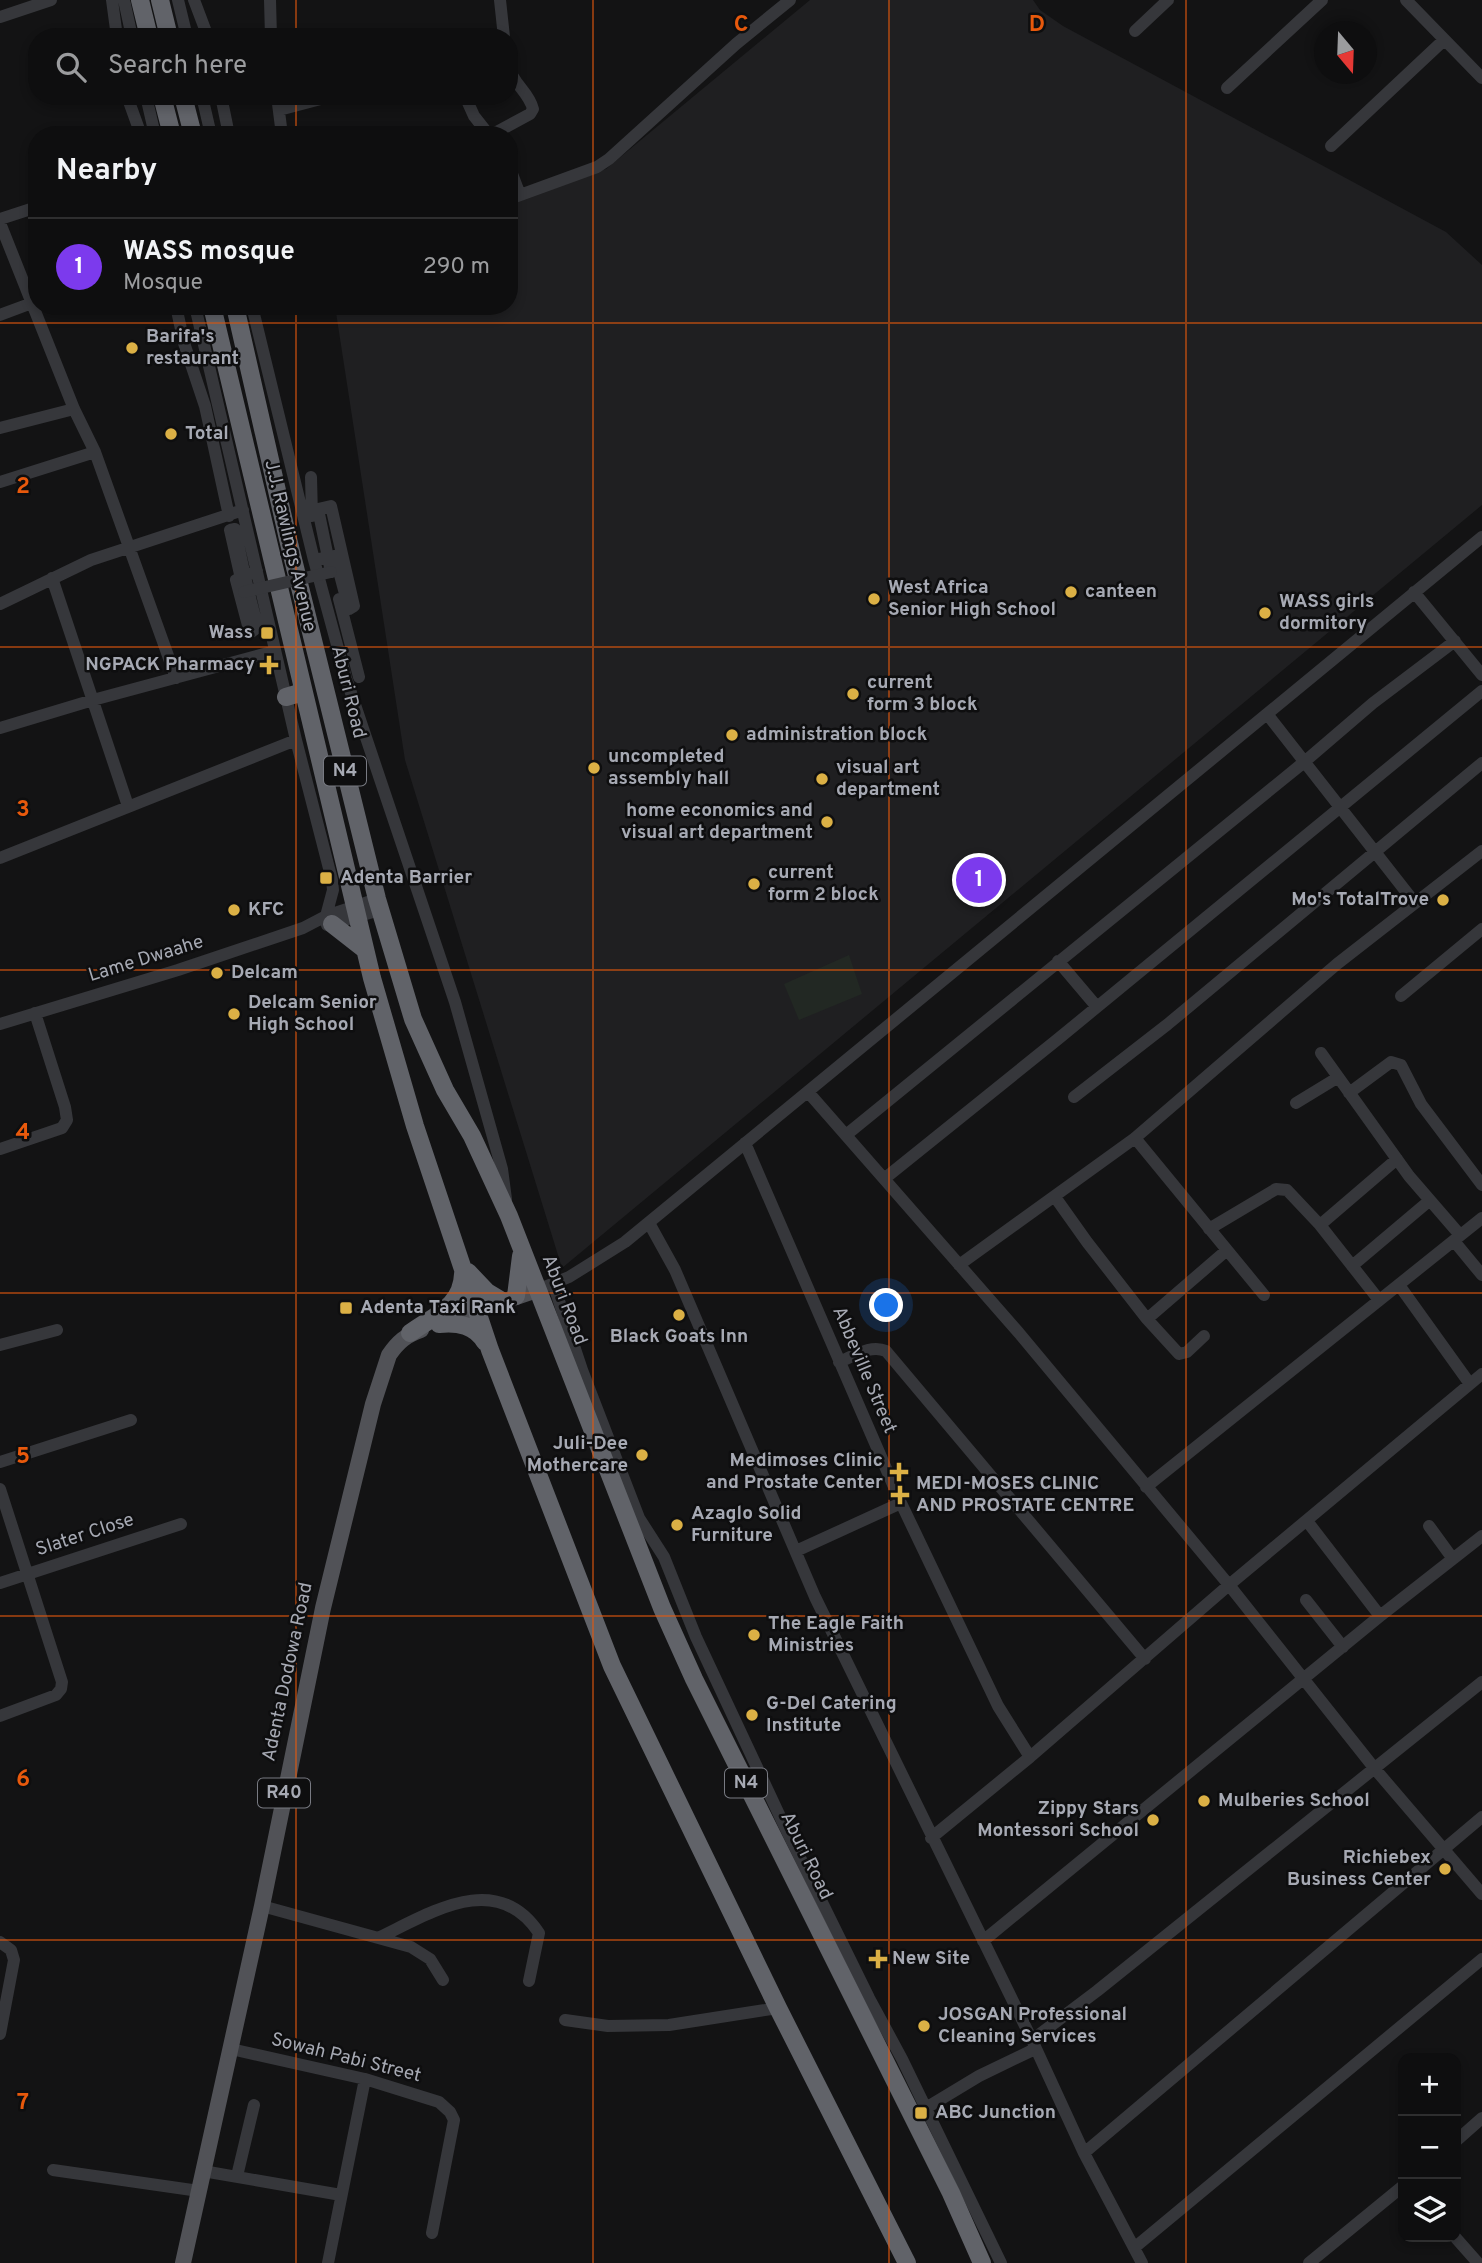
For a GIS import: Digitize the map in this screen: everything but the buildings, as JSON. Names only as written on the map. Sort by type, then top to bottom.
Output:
[{"type":"highway","points":[[141,0],[147,28]]},
{"type":"highway","points":[[160,0],[167,28]]},
{"type":"highway","points":[[164,105],[170,126]]},
{"type":"highway","points":[[185,105],[190,126]]},
{"type":"highway","name":"J.J. Rawlings Avenue","points":[[214,315],[241,463],[294,695],[355,912]]},
{"type":"highway","name":"Aburi Road","points":[[240,315],[250,335],[288,539],[378,905],[417,1029],[445,1090],[472,1136],[521,1245],[545,1287],[662,1608],[694,1679],[951,2193],[982,2263]]},
{"type":"highway","name":"N4","points":[[355,912],[415,1126],[490,1350],[612,1666],[778,2008],[907,2263]]},
{"type":"highway","points":[[329,920],[364,949]]},
{"type":"highway","points":[[463,1267],[487,1292],[509,1299],[521,1269],[521,1245]]},
{"type":"highway","points":[[410,1333],[447,1310],[454,1302],[460,1293],[463,1267]]},
{"type":"highway","points":[[439,1324],[451,1323],[471,1327],[490,1350]]},
{"type":"main road","points":[[410,1333],[545,1287]]},
{"type":"main road","name":"Adenta Dodowa Road","points":[[183,2263],[262,1906],[313,1652],[363,1444],[389,1354],[398,1342],[410,1333]]},
{"type":"street","points":[[0,17],[51,0]]},
{"type":"street","points":[[112,0],[116,28]]},
{"type":"street","points":[[124,0],[130,28]]},
{"type":"street","points":[[178,0],[185,28]]},
{"type":"street","points":[[194,0],[205,28]]},
{"type":"street","points":[[270,0],[271,28]]},
{"type":"street","points":[[500,0],[503,28]]},
{"type":"street","points":[[518,196],[597,167],[609,159],[736,44],[790,0]]},
{"type":"street","points":[[1135,31],[1168,0]]},
{"type":"street","points":[[1227,88],[1322,0]]},
{"type":"street","points":[[1406,0],[1482,78]]},
{"type":"street","points":[[1331,146],[1444,40]]},
{"type":"street","points":[[507,126],[530,114],[533,109],[527,93],[518,84]]},
{"type":"street","points":[[130,105],[138,126]]},
{"type":"street","points":[[148,105],[153,126]]},
{"type":"street","points":[[204,105],[209,126]]},
{"type":"street","points":[[223,105],[227,126]]},
{"type":"street","points":[[278,105],[281,126]]},
{"type":"street","points":[[469,105],[482,126]]},
{"type":"street","points":[[28,210],[0,221],[28,293]]},
{"type":"street","points":[[0,315],[28,304]]},
{"type":"street","points":[[37,315],[74,410],[95,452],[176,678]]},
{"type":"street","points":[[178,315],[184,343],[205,406],[229,516]]},
{"type":"street","points":[[198,315],[241,463],[243,510],[275,651],[294,695],[296,740],[332,880],[329,920]]},
{"type":"street","points":[[254,315],[250,335],[318,559],[346,678],[455,1002],[502,1169],[509,1216]]},
{"type":"street","points":[[0,428],[74,410]]},
{"type":"street","points":[[0,482],[95,452]]},
{"type":"street","points":[[311,477],[311,513],[318,559],[336,585],[359,677]]},
{"type":"street","points":[[257,571],[247,575],[236,580],[250,633],[258,627],[249,597],[247,585],[245,574],[243,562],[235,529],[230,530],[239,568],[242,580],[244,592],[331,572],[329,559],[326,547],[321,521],[318,509],[331,506],[354,607],[349,608],[335,556],[318,559]]},
{"type":"street","points":[[0,604],[91,560],[243,510]]},
{"type":"street","points":[[1001,2263],[784,1825],[709,1666],[664,1557],[639,1518],[582,1370],[545,1287],[569,1277],[625,1242],[649,1223],[1482,537]]},
{"type":"street","points":[[52,578],[128,806]]},
{"type":"street","points":[[1415,592],[1482,675]]},
{"type":"street","points":[[846,1135],[1303,764],[1373,704],[1455,641]]},
{"type":"street","points":[[0,728],[275,651]]},
{"type":"street","points":[[884,1179],[1482,691]]},
{"type":"street","points":[[1267,714],[1303,764],[1415,903]]},
{"type":"street","points":[[0,858],[296,740]]},
{"type":"street","points":[[1074,1097],[1168,1024],[1482,763]]},
{"type":"street","points":[[959,1265],[1135,1138],[1337,964],[1482,851]]},
{"type":"street","name":"Lame Dwaahe","points":[[0,1024],[378,905]]},
{"type":"street","points":[[1401,996],[1482,929]]},
{"type":"street","points":[[1058,961],[1097,1007]]},
{"type":"street","points":[[0,1149],[62,1128],[67,1120],[35,1013]]},
{"type":"street","points":[[1321,1053],[1482,1275]]},
{"type":"street","points":[[1349,1093],[1391,1062],[1401,1065],[1421,1104],[1482,1185]]},
{"type":"street","points":[[1296,1102],[1337,1078]]},
{"type":"street","points":[[808,1092],[959,1265],[1229,1585],[1375,1769],[1482,1894]]},
{"type":"street","points":[[1135,1138],[1264,1295]]},
{"type":"street","name":"Abbeville Street","points":[[745,1143],[901,1503],[998,1706],[1030,1757]]},
{"type":"street","points":[[1320,1225],[1396,1159]]},
{"type":"street","points":[[1209,1229],[1276,1189],[1287,1190],[1320,1225],[1380,1300]]},
{"type":"street","points":[[1055,1197],[1147,1319],[1179,1354],[1187,1352],[1204,1336]]},
{"type":"street","points":[[1352,1266],[1429,1201]]},
{"type":"street","points":[[1146,1487],[1482,1218]]},
{"type":"street","points":[[649,1223],[675,1270],[815,1597],[1084,2153],[1142,2263]]},
{"type":"street","points":[[1147,1319],[1227,1251]]},
{"type":"street","points":[[1399,1285],[1469,1384]]},
{"type":"street","points":[[0,1345],[57,1330]]},
{"type":"street","points":[[839,1362],[871,1349],[886,1351],[1145,1659]]},
{"type":"street","points":[[931,1838],[1482,1374]]},
{"type":"street","points":[[0,1462],[131,1420]]},
{"type":"street","points":[[0,1489],[62,1682],[56,1695],[0,1716]]},
{"type":"street","points":[[796,1551],[901,1503]]},
{"type":"street","points":[[1307,1521],[1380,1616]]},
{"type":"street","name":"Slater Close","points":[[0,1583],[181,1524]]},
{"type":"street","points":[[1429,1527],[1453,1559]]},
{"type":"street","points":[[983,1941],[1380,1616],[1482,1536]]},
{"type":"street","points":[[1306,1600],[1343,1647]]},
{"type":"street","points":[[926,2108],[1033,2044],[1482,1682]]},
{"type":"street","points":[[1084,2153],[1482,1817]]},
{"type":"street","points":[[380,1937],[455,1904],[492,1899],[506,1903],[525,1916],[539,1933],[529,1982]]},
{"type":"street","points":[[262,1906],[411,1947],[430,1959],[443,1980]]},
{"type":"street","points":[[0,1942],[11,1950],[14,1960],[0,2034]]},
{"type":"street","points":[[1134,2248],[1482,1959]]},
{"type":"street","points":[[565,2020],[608,2026],[669,2025],[778,2008]]},
{"type":"street","name":"Sowah Pabi Street","points":[[231,2049],[365,2079],[439,2102],[450,2112],[454,2120],[432,2233]]},
{"type":"street","points":[[328,2263],[365,2079]]},
{"type":"street","points":[[237,2176],[254,2105]]},
{"type":"street","points":[[1461,2137],[1482,2118]]},
{"type":"street","points":[[53,2171],[199,2190]]},
{"type":"street","points":[[203,2171],[341,2195]]},
{"type":"street","points":[[1309,2263],[1325,2258],[1398,2191]]},
{"type":"street","points":[[1459,2242],[1478,2263]]},
{"type":"shaded area","name":"West Africa Senior High School","points":[[810,0],[1033,0],[1040,10],[1063,26],[1446,232],[1482,265],[1482,505],[562,1268],[405,760],[336,315],[518,315],[518,199],[606,169]]},
{"type":"shaded area","points":[[849,955],[862,994],[799,1020],[784,984]]},
{"type":"place","name":"Barifa's restaurant","points":[[132,348]]},
{"type":"place","name":"Total","points":[[171,434]]},
{"type":"place","name":"canteen","points":[[1071,592]]},
{"type":"place","name":"West Africa Senior High School","points":[[874,599]]},
{"type":"place","name":"WASS girls dormitory","points":[[1265,613]]},
{"type":"place","name":"Wass","points":[[267,633]]},
{"type":"place","name":"NGPACK Pharmacy","points":[[269,665]]},
{"type":"place","name":"current form 3 block","points":[[853,694]]},
{"type":"place","name":"administration block","points":[[732,735]]},
{"type":"place","name":"uncompleted assembly hall","points":[[594,768]]},
{"type":"place","name":"visual art department","points":[[822,779]]},
{"type":"place","name":"home economics and visual art department","points":[[827,822]]},
{"type":"place","name":"Adenta Barrier","points":[[326,878]]},
{"type":"place","name":"WASS mosque","points":[[979,880]]},
{"type":"place","name":"current form 2 block","points":[[754,884]]},
{"type":"place","name":"Mo's TotalTrove","points":[[1443,900]]},
{"type":"place","name":"KFC","points":[[234,910]]},
{"type":"place","name":"Delcam","points":[[217,973]]},
{"type":"place","name":"Delcam Senior High School","points":[[234,1014]]},
{"type":"place","name":"Adenta Taxi Rank","points":[[346,1308]]},
{"type":"place","name":"Black Goats Inn","points":[[679,1315]]},
{"type":"place","name":"Juli-Dee Mothercare","points":[[642,1455]]},
{"type":"place","name":"Medimoses Clinic and Prostate Center","points":[[899,1472]]},
{"type":"place","name":"MEDI-MOSES CLINIC AND PROSTATE CENTRE","points":[[900,1495]]},
{"type":"place","name":"Azaglo Solid Furniture","points":[[677,1525]]},
{"type":"place","name":"The Eagle Faith Ministries","points":[[754,1635]]},
{"type":"place","name":"G-Del Catering Institute","points":[[752,1715]]},
{"type":"place","name":"Mulberies School","points":[[1204,1801]]},
{"type":"place","name":"Zippy Stars Montessori School","points":[[1153,1820]]},
{"type":"place","name":"Richiebex Business Center","points":[[1445,1869]]},
{"type":"place","name":"New Site","points":[[878,1959]]},
{"type":"place","name":"JOSGAN Professional Cleaning Services","points":[[924,2026]]},
{"type":"place","name":"ABC Junction","points":[[921,2113]]}]
